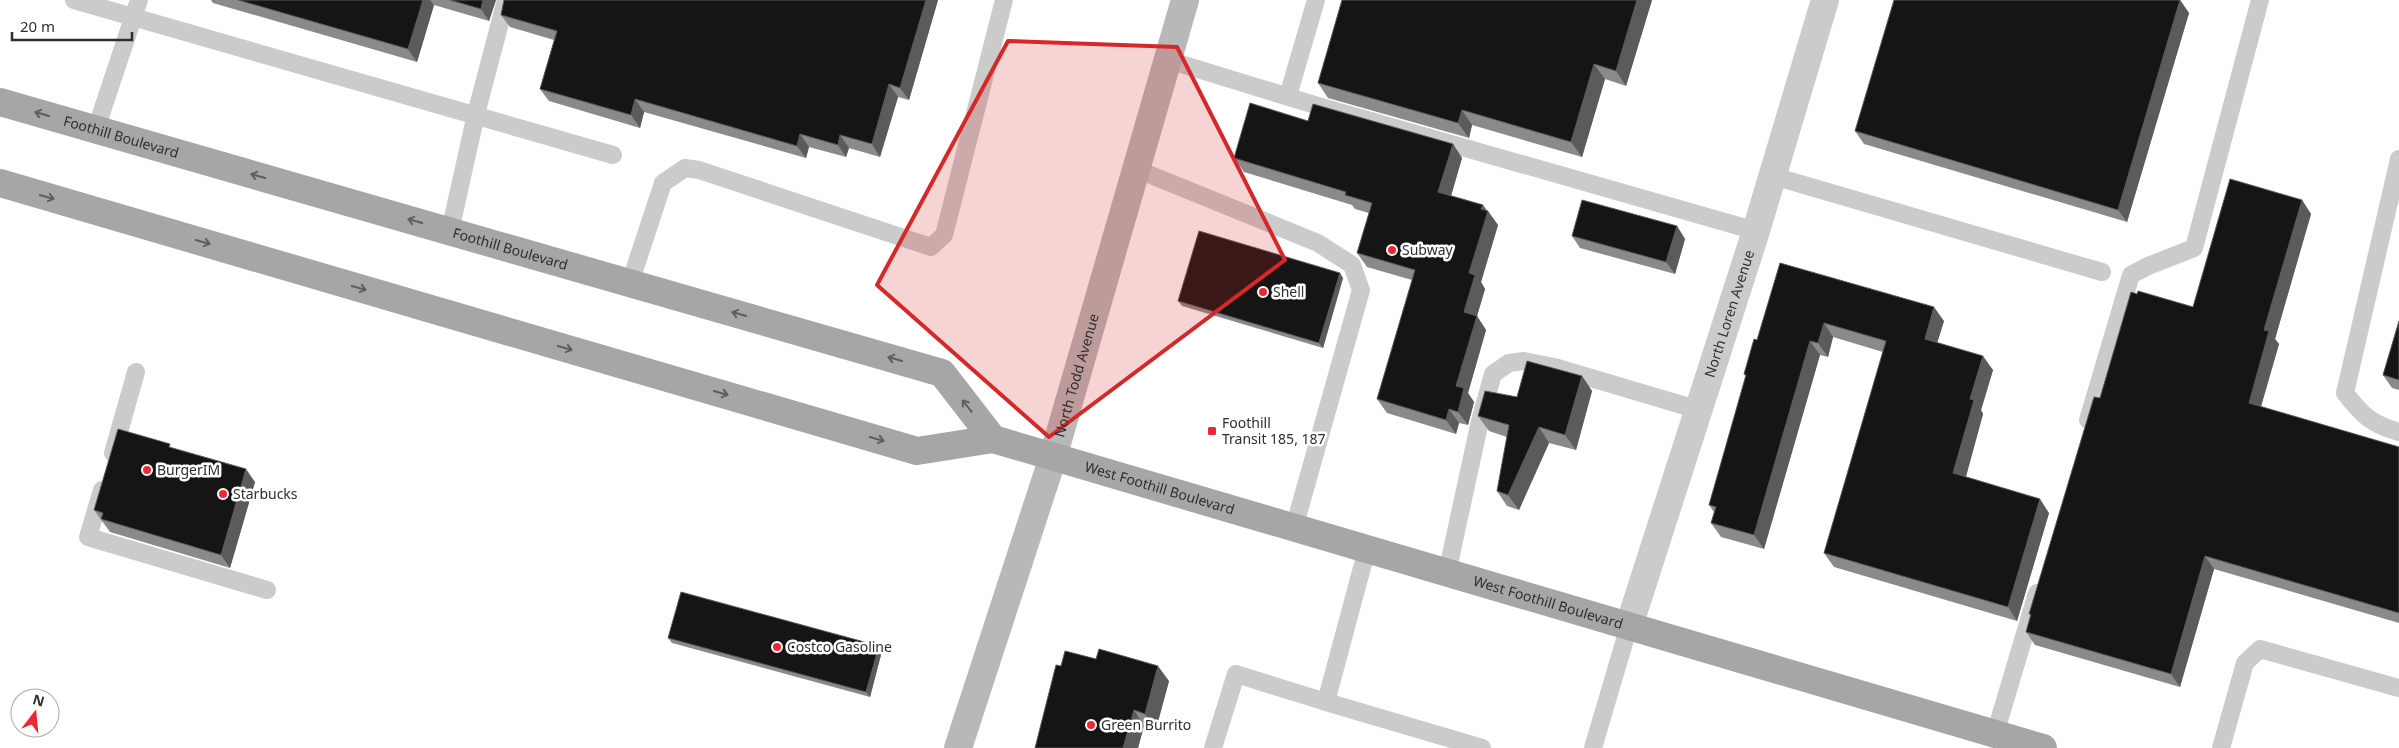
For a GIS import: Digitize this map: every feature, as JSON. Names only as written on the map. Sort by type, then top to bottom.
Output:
[{"type":"main road","name":"Foothill Boulevard","points":[[0,102],[942,373],[993,439]]},
{"type":"main road","points":[[0,183],[917,450],[993,439],[1053,457]]},
{"type":"main road","name":"West Foothill Boulevard","points":[[1053,457],[2043,748]]},
{"type":"street","name":"North Todd Avenue","points":[[958,748],[1053,457],[1185,0]]},
{"type":"street","name":"North Loren Avenue","points":[[1629,626],[1756,231],[1825,0]]},
{"type":"lane","points":[[74,0],[476,114],[613,155]]},
{"type":"lane","points":[[96,129],[139,0]]},
{"type":"lane","points":[[450,231],[476,114],[506,0]]},
{"type":"lane","points":[[630,282],[663,184],[685,168],[699,170],[931,247],[944,234],[1004,0]]},
{"type":"lane","points":[[1288,96],[1316,0]]},
{"type":"lane","points":[[2083,438],[2131,275],[2148,266],[2194,248],[2260,0]]},
{"type":"lane","points":[[1168,60],[1756,231]]},
{"type":"lane","points":[[2399,159],[2345,392],[2362,415],[2380,427],[2399,432]]},
{"type":"lane","points":[[1136,169],[1318,243],[1352,265],[1361,290],[1294,528]]},
{"type":"lane","points":[[1773,176],[2102,272]]},
{"type":"lane","points":[[1447,573],[1480,421],[1493,374],[1509,362],[1524,361],[1554,367],[1699,410]]},
{"type":"lane","points":[[136,372],[88,537],[266,590]]},
{"type":"lane","points":[[1326,702],[1367,549]]},
{"type":"lane","points":[[1995,734],[2040,581]]},
{"type":"lane","points":[[1593,748],[1629,626]]},
{"type":"lane","points":[[2221,748],[2245,663],[2260,649],[2399,688]]},
{"type":"lane","points":[[1213,748],[1236,674],[1482,748]]},
{"type":"highlighted area","points":[[1008,41],[1177,47],[1285,260],[1049,437],[877,285]]},
{"type":"building","points":[[238,0],[423,0],[408,49]]},
{"type":"building","points":[[450,0],[483,0],[481,9]]},
{"type":"building","points":[[504,0],[926,0],[900,88],[889,84],[872,144],[840,135],[838,145],[800,134],[797,146],[635,99],[631,115],[540,89],[557,31],[501,15]]},
{"type":"building","points":[[1342,0],[1637,0],[1616,71],[1594,64],[1571,142],[1462,110],[1458,123],[1318,83]]},
{"type":"building","points":[[1894,0],[2180,0],[2118,210],[1855,131]]},
{"type":"building","points":[[1250,103],[1308,121],[1313,104],[1453,144],[1438,192],[1483,205],[1481,209],[1488,211],[1469,273],[1475,275],[1464,312],[1477,316],[1456,386],[1464,388],[1458,412],[1449,409],[1446,420],[1377,399],[1415,270],[1357,253],[1372,203],[1345,195],[1346,192],[1234,158]]},
{"type":"building","points":[[2230,179],[2302,200],[2264,330],[2269,331],[2249,403],[2399,447],[2399,613],[2205,556],[2171,674],[2026,632],[2031,614],[2029,614],[2094,397],[2100,398],[2131,292],[2137,294],[2138,291],[2193,307]]},
{"type":"building","points":[[1582,200],[1677,226],[1666,262],[1572,236]]},
{"type":"building","name":"Shell","points":[[1199,231],[1340,273],[1319,343],[1178,301]]},
{"type":"building","points":[[1780,263],[1934,307],[1925,339],[1983,356],[1970,399],[1974,400],[1953,473],[2040,499],[2008,607],[1824,553],[1886,341],[1824,323],[1818,343],[1810,341],[1754,535],[1711,523],[1716,507],[1709,505],[1746,375],[1744,374],[1754,339],[1757,340]]},
{"type":"building","points":[[2399,321],[2399,380],[2383,375]]},
{"type":"building","points":[[1527,361],[1582,376],[1565,435],[1539,427],[1508,495],[1497,491],[1509,425],[1478,416],[1485,391],[1517,397]]},
{"type":"building","points":[[118,429],[170,444],[169,447],[246,469],[221,555],[101,519],[103,513],[94,510]]},
{"type":"building","name":"Costco Gasoline","points":[[681,592],[879,646],[866,692],[668,638]]},
{"type":"building","points":[[1099,649],[1158,666],[1145,714],[1134,710],[1123,748],[1035,748],[1056,665],[1061,666],[1065,651],[1096,659]]},
{"type":"place","name":"Subway","points":[[1392,250]]},
{"type":"place","name":"Shell","points":[[1263,292]]},
{"type":"place","name":"Foothill Transit 185, 187","points":[[1212,431]]},
{"type":"place","name":"BurgerIM","points":[[147,470]]},
{"type":"place","name":"Starbucks","points":[[223,494]]},
{"type":"place","name":"Costco Gasoline","points":[[777,647]]},
{"type":"place","name":"Green Burrito","points":[[1091,725]]}]
